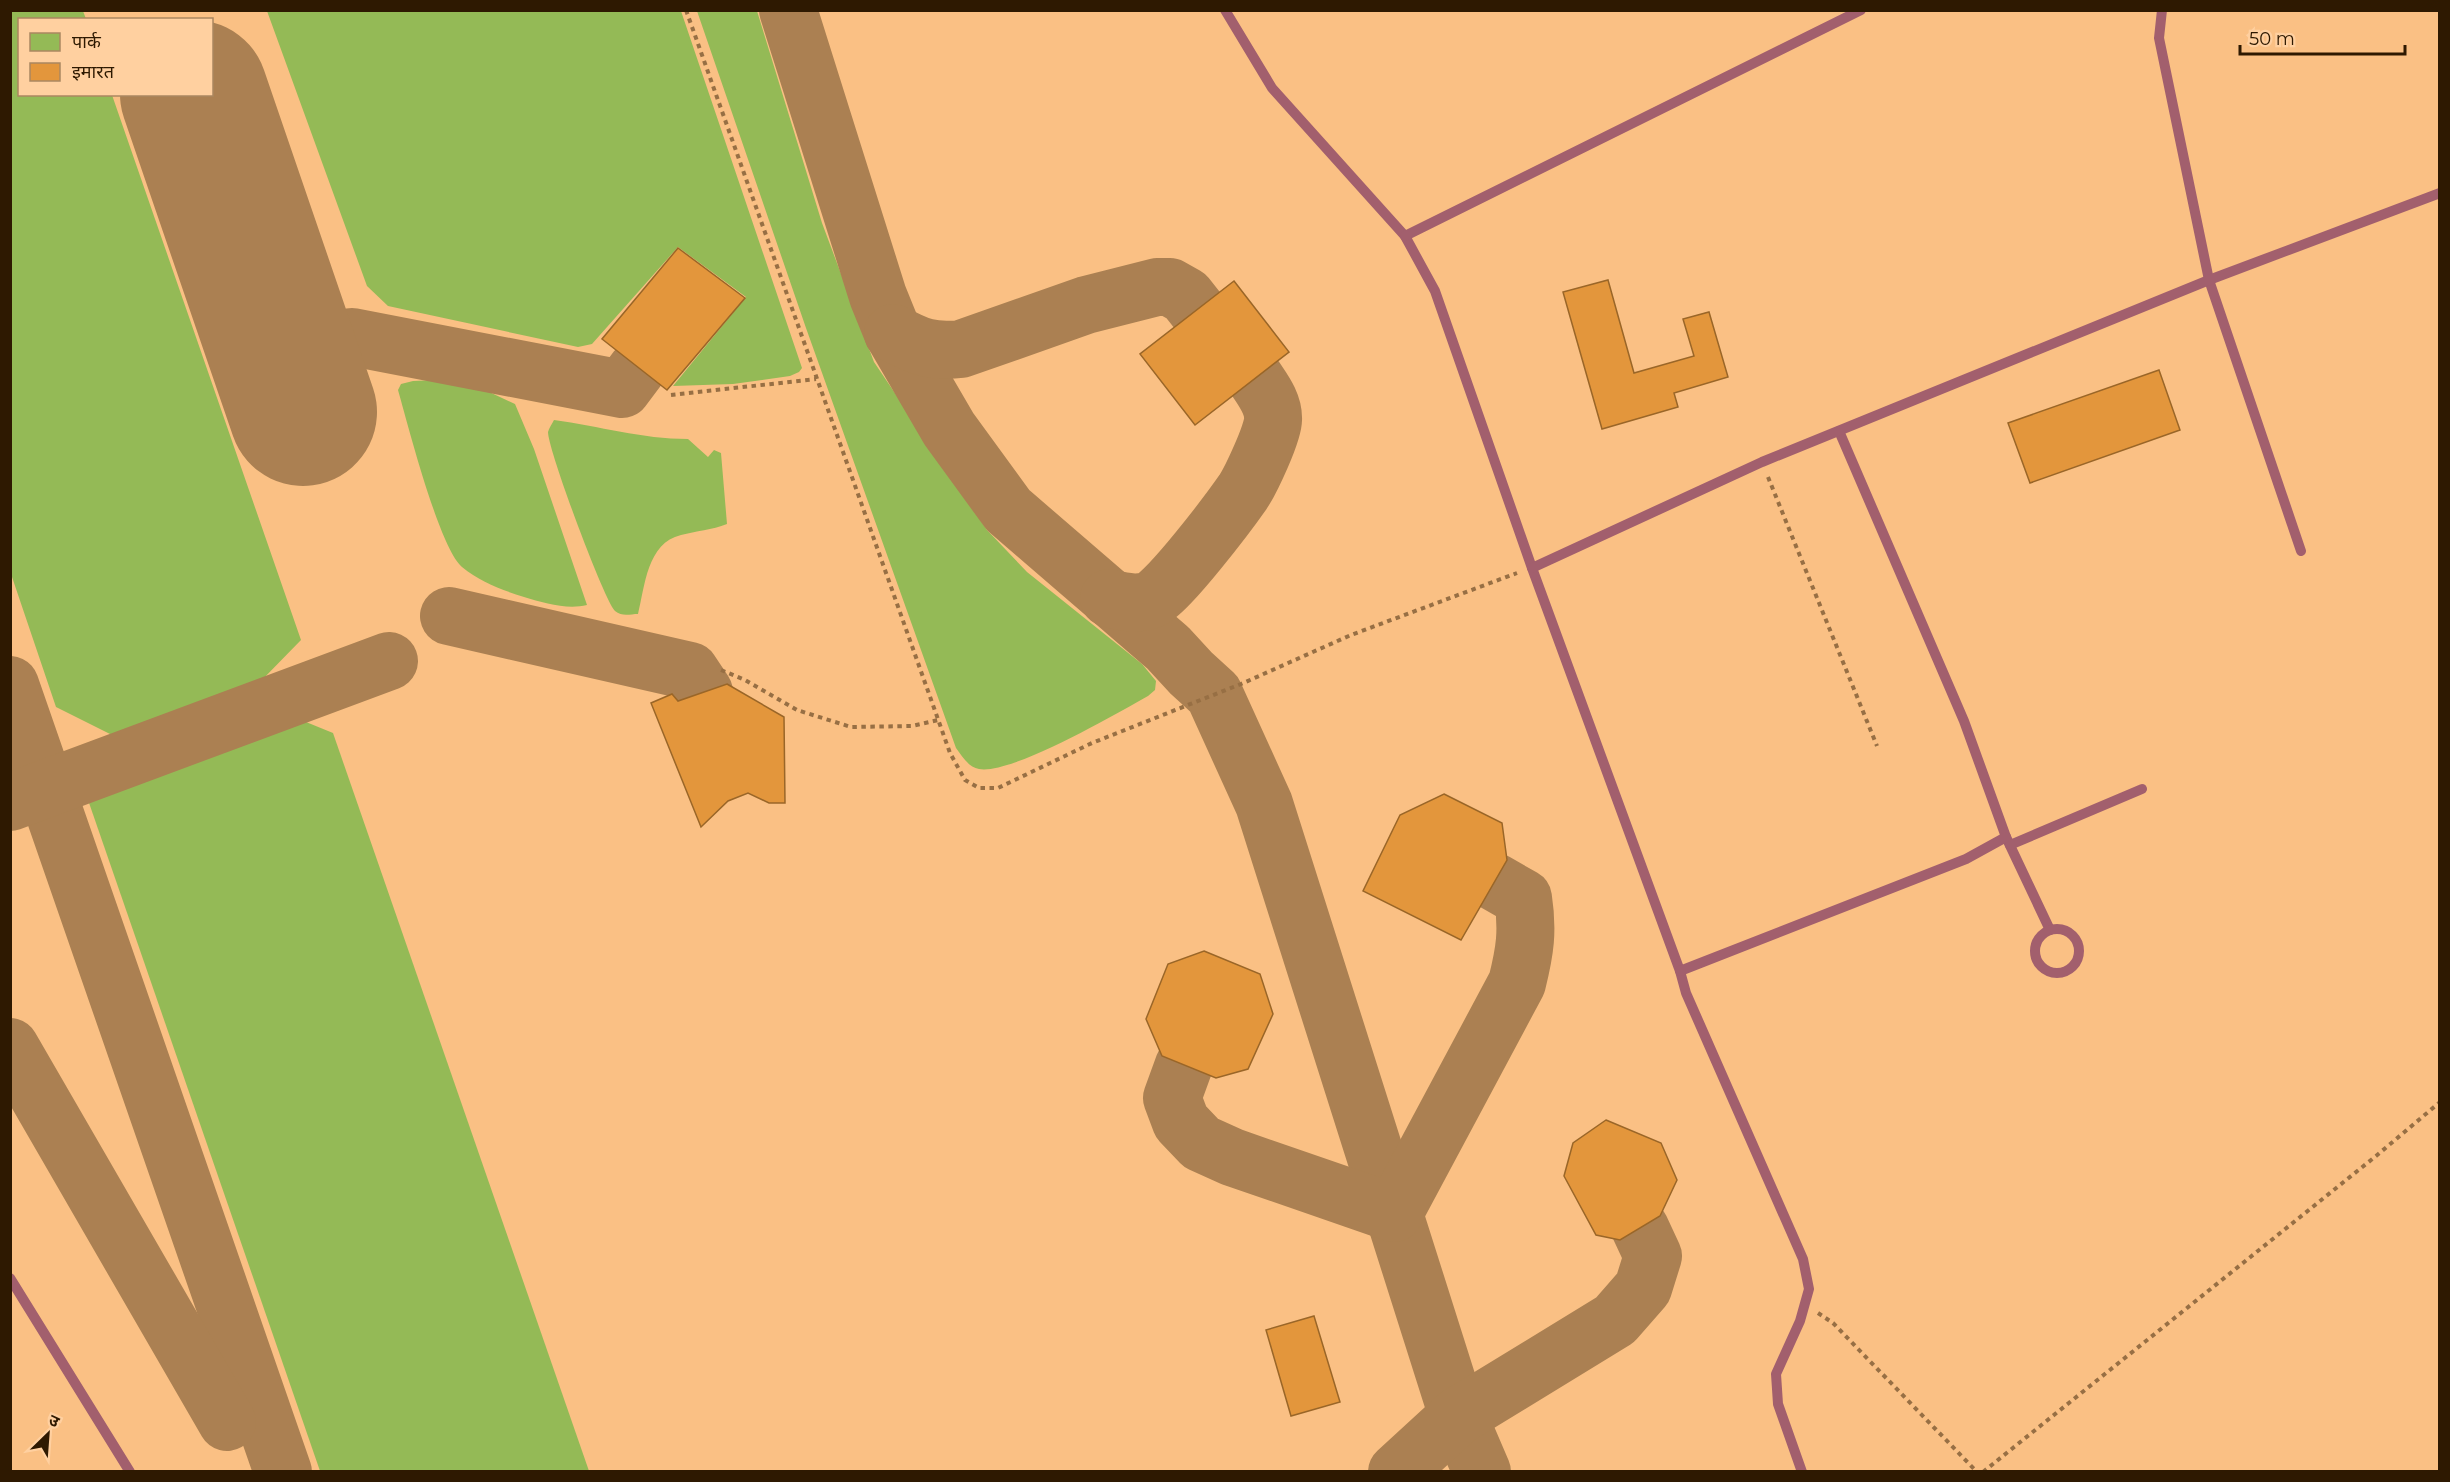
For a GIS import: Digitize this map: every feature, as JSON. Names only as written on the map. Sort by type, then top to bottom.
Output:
[{"type":"lane","points":[[1225,10],[1272,88],[1405,236],[1435,291],[1686,993],[1803,1259],[1809,1289],[1805,1305],[1776,1374],[1778,1404],[1802,1472]]},
{"type":"lane","points":[[1405,236],[1861,10]]},
{"type":"lane","points":[[2162,10],[2159,38],[2209,280],[2301,551]]},
{"type":"lane","points":[[1532,567],[1762,462],[2209,280],[2439,193]]},
{"type":"lane","points":[[1839,431],[1964,721],[2008,841],[2050,930]]},
{"type":"lane","points":[[1680,971],[2142,789]]},
{"type":"lane","points":[[2050,930],[2067,931],[2078,943],[2078,959],[2073,967],[2064,972],[2055,973],[2046,970],[2039,964],[2036,957],[2037,940],[2050,930]]},
{"type":"lane","points":[[10,1278],[130,1472]]},
{"type":"path","points":[[686,10],[938,720],[950,753],[965,780],[979,788],[998,788],[1092,743],[1241,684],[1351,635],[1532,567]]},
{"type":"path","points":[[671,395],[816,379]]},
{"type":"path","points":[[1762,462],[1877,746]]},
{"type":"path","points":[[721,670],[745,680],[796,710],[851,727],[912,726],[938,720]]},
{"type":"path","points":[[1983,1472],[2376,1156],[2439,1102]]},
{"type":"path","points":[[1805,1305],[1833,1323],[1977,1472]]},
{"type":"green space","points":[[10,11],[83,11],[86,18],[18,18],[18,96],[112,96],[301,640],[260,682],[116,737],[56,707],[11,574]]},
{"type":"green space","points":[[267,11],[681,11],[802,368],[790,376],[733,384],[673,386],[746,297],[678,247],[592,344],[578,347],[388,306],[367,286]]},
{"type":"green space","points":[[697,11],[757,11],[822,223],[874,362],[987,530],[1027,572],[1142,664],[1156,681],[1155,690],[1148,696],[1064,742],[1014,763],[979,769],[966,761],[956,748],[806,328]]},
{"type":"green space","points":[[436,380],[485,390],[515,404],[534,449],[587,605],[572,607],[556,605],[508,591],[469,572],[453,555],[425,484],[398,390],[401,384]]},
{"type":"green space","points":[[554,420],[637,435],[688,439],[708,457],[714,450],[721,453],[727,524],[681,535],[661,547],[649,567],[638,614],[623,615],[615,611],[600,581],[566,494],[550,444],[548,432]]},
{"type":"green space","points":[[306,722],[333,733],[589,1471],[320,1471],[87,797]]},
{"type":"building","points":[[678,248],[745,298],[667,390],[602,339]]},
{"type":"building","points":[[1608,280],[1634,373],[1694,356],[1683,319],[1709,312],[1728,377],[1674,393],[1678,407],[1602,429],[1563,292]]},
{"type":"building","points":[[1234,281],[1289,352],[1195,425],[1140,354]]},
{"type":"building","points":[[2159,370],[2180,430],[2030,483],[2008,423]]},
{"type":"building","points":[[727,684],[784,717],[785,803],[769,803],[748,793],[728,801],[701,827],[651,703],[672,694],[678,701]]},
{"type":"building","points":[[1444,794],[1502,823],[1507,860],[1461,940],[1363,891],[1400,815]]},
{"type":"building","points":[[1204,951],[1260,974],[1273,1014],[1248,1069],[1216,1078],[1162,1056],[1146,1019],[1168,964]]},
{"type":"building","points":[[1606,1120],[1661,1143],[1677,1180],[1660,1216],[1620,1240],[1596,1235],[1564,1176],[1573,1143]]},
{"type":"building","points":[[1314,1316],[1340,1402],[1291,1416],[1266,1330]]},
{"type":"taxiway","points":[[788,10],[878,296],[893,333],[949,429],[1008,510],[1168,648],[1214,694],[1264,804],[1458,1416],[1482,1472]]},
{"type":"taxiway","points":[[893,333],[926,347],[941,350],[961,349],[1086,305],[1157,287],[1170,287],[1186,296],[1197,310]]},
{"type":"taxiway","points":[[352,337],[622,389],[637,369]]},
{"type":"taxiway","points":[[1109,598],[1135,603],[1150,600],[1159,594],[1198,551],[1243,492],[1266,445],[1273,420],[1270,403],[1255,378]]},
{"type":"taxiway","points":[[449,616],[690,671],[704,692]]},
{"type":"taxiway","points":[[10,802],[389,661]]},
{"type":"taxiway","points":[[10,685],[283,1472]]},
{"type":"taxiway","points":[[1184,1065],[1172,1098],[1181,1122],[1201,1143],[1232,1157],[1394,1213],[1517,983],[1525,941],[1523,898],[1495,882]]},
{"type":"taxiway","points":[[10,1047],[227,1422]]},
{"type":"taxiway","points":[[1397,1472],[1458,1416],[1615,1320],[1643,1288],[1653,1256],[1640,1228]]},
{"type":"runway","points":[[195,96],[303,412]]}]
